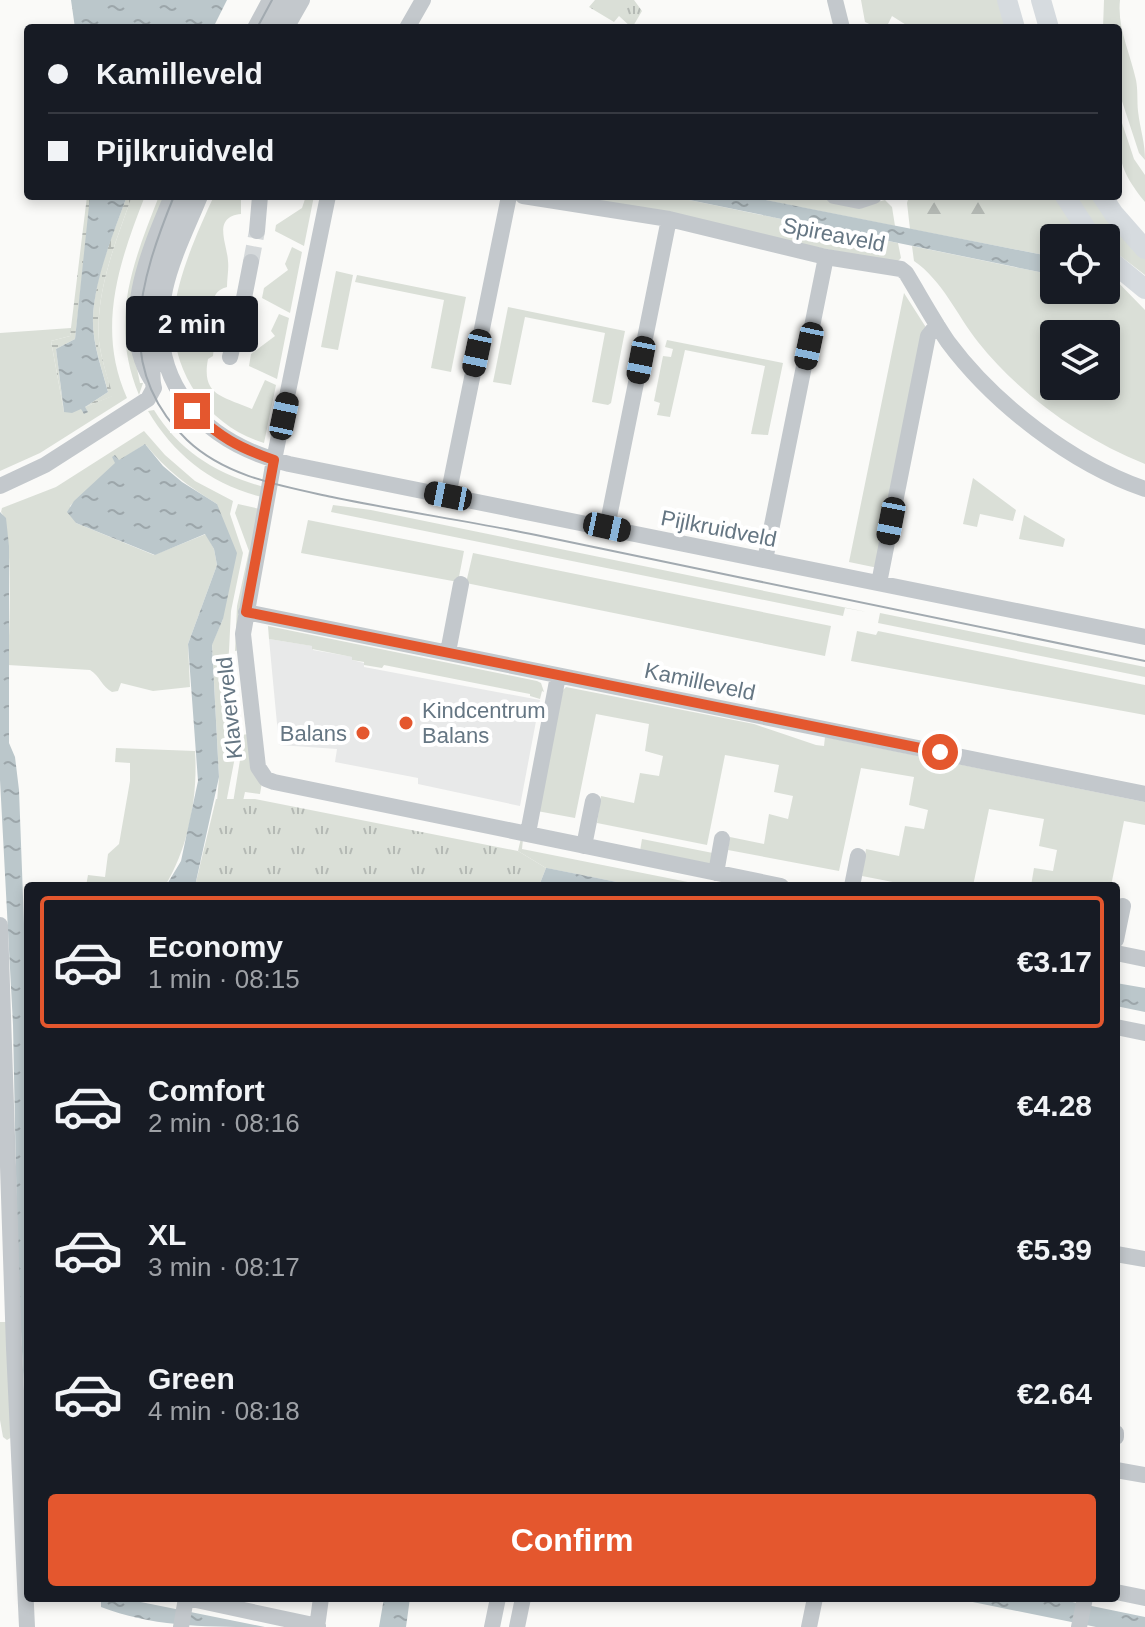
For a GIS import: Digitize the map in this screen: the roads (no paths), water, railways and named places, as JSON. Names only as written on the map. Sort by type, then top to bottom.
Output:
[{"type":"main road","points":[[1007,0],[1014,24]]},
{"type":"main road","points":[[1041,0],[1048,24]]},
{"type":"main road","points":[[1068,200],[1083,224]]},
{"type":"main road","points":[[1105,200],[1145,249]]},
{"type":"main road","points":[[1120,268],[1145,289]]},
{"type":"street","points":[[257,24],[270,0]]},
{"type":"street","points":[[272,24],[285,0]]},
{"type":"street","points":[[288,24],[302,0]]},
{"type":"street","points":[[409,24],[423,0]]},
{"type":"street","points":[[835,0],[841,24]]},
{"type":"street","points":[[0,486],[45,465],[148,399],[154,388],[139,357],[135,333],[137,306],[145,269],[171,200]]},
{"type":"street","points":[[151,380],[151,302],[186,200]]},
{"type":"street","name":"Pijlkruidveld","points":[[198,200],[165,287],[161,322],[164,356],[173,383],[192,411],[217,435],[246,450],[274,460],[1145,637]]},
{"type":"street","points":[[257,231],[260,200]]},
{"type":"street","name":"Klaverveld","points":[[327,200],[274,460],[243,634],[258,767],[266,779],[761,882]]},
{"type":"street","points":[[448,496],[508,200]]},
{"type":"street","name":"Spireaveld","points":[[548,200],[669,219],[826,257],[901,269],[937,325],[971,369],[1017,413],[1071,452],[1145,489]]},
{"type":"street","points":[[607,527],[669,219]]},
{"type":"street","points":[[765,560],[826,257]]},
{"type":"street","points":[[244,298],[251,262]]},
{"type":"street","points":[[879,583],[928,336],[937,325]]},
{"type":"street","points":[[230,357],[237,328]]},
{"type":"street","points":[[448,652],[461,584]]},
{"type":"street","name":"Kamilleveld","points":[[246,612],[1145,794]]},
{"type":"street","points":[[528,833],[558,676]]},
{"type":"street","points":[[584,846],[593,801]]},
{"type":"street","points":[[716,873],[722,839]]},
{"type":"street","points":[[853,882],[858,856]]},
{"type":"street","points":[[1120,921],[1123,906]]},
{"type":"street","points":[[0,925],[24,1563]]},
{"type":"street","points":[[1120,954],[1145,959]]},
{"type":"street","points":[[1120,1028],[1145,1033]]},
{"type":"street","points":[[1120,1255],[1145,1259]]},
{"type":"street","points":[[1120,1471],[1145,1475]]},
{"type":"street","points":[[1120,1593],[1145,1598]]},
{"type":"street","points":[[26,1602],[27,1627]]},
{"type":"street","points":[[181,1627],[186,1602]]},
{"type":"street","points":[[206,1602],[318,1626],[321,1602]]},
{"type":"street","points":[[492,1627],[497,1602]]},
{"type":"street","points":[[517,1627],[522,1602]]},
{"type":"street","points":[[809,1627],[814,1602]]},
{"type":"street","points":[[1079,1627],[1084,1602]]},
{"type":"water","points":[[71,0],[227,0],[215,24],[74,24]]},
{"type":"water","points":[[90,200],[126,200],[94,303],[94,337],[108,392],[85,407],[88,412],[84,414],[81,409],[64,412],[56,349],[75,339]]},
{"type":"water","points":[[689,200],[765,200],[1040,254],[1040,272]]},
{"type":"water","points":[[145,444],[163,466],[182,482],[217,504],[237,553],[223,619],[212,645],[219,777],[196,882],[168,882],[181,861],[198,781],[188,644],[217,565],[214,549],[205,534],[155,555],[76,523],[67,512],[74,501],[115,463],[112,457],[115,455],[119,460]]},
{"type":"water","points":[[0,512],[6,518],[9,546],[9,743],[15,757],[19,790],[24,924],[24,1390],[18,1274],[13,1025],[0,780]]},
{"type":"water","points":[[547,868],[617,882],[541,882]]},
{"type":"water","points":[[1120,984],[1145,988],[1145,1012],[1120,1007]]},
{"type":"water","points":[[101,1602],[141,1602],[265,1627],[161,1622],[101,1607]]},
{"type":"water","points":[[383,1602],[409,1602],[406,1627],[379,1627]]},
{"type":"water","points":[[973,1602],[1072,1602],[1145,1617],[1145,1627],[1096,1627]]},
{"type":"tunnel","points":[[251,262],[257,231]]},
{"type":"tunnel","points":[[237,328],[244,298]]},
{"type":"tram line","points":[[259,24],[272,0]]},
{"type":"tram line","points":[[172,200],[143,291],[141,353],[149,383],[164,412],[187,440],[219,463],[294,489],[536,535],[1145,661]]},
{"type":"place","name":"Kindcentrum Balans","points":[[406,723]]},
{"type":"place","name":"Balans","points":[[363,733]]}]
